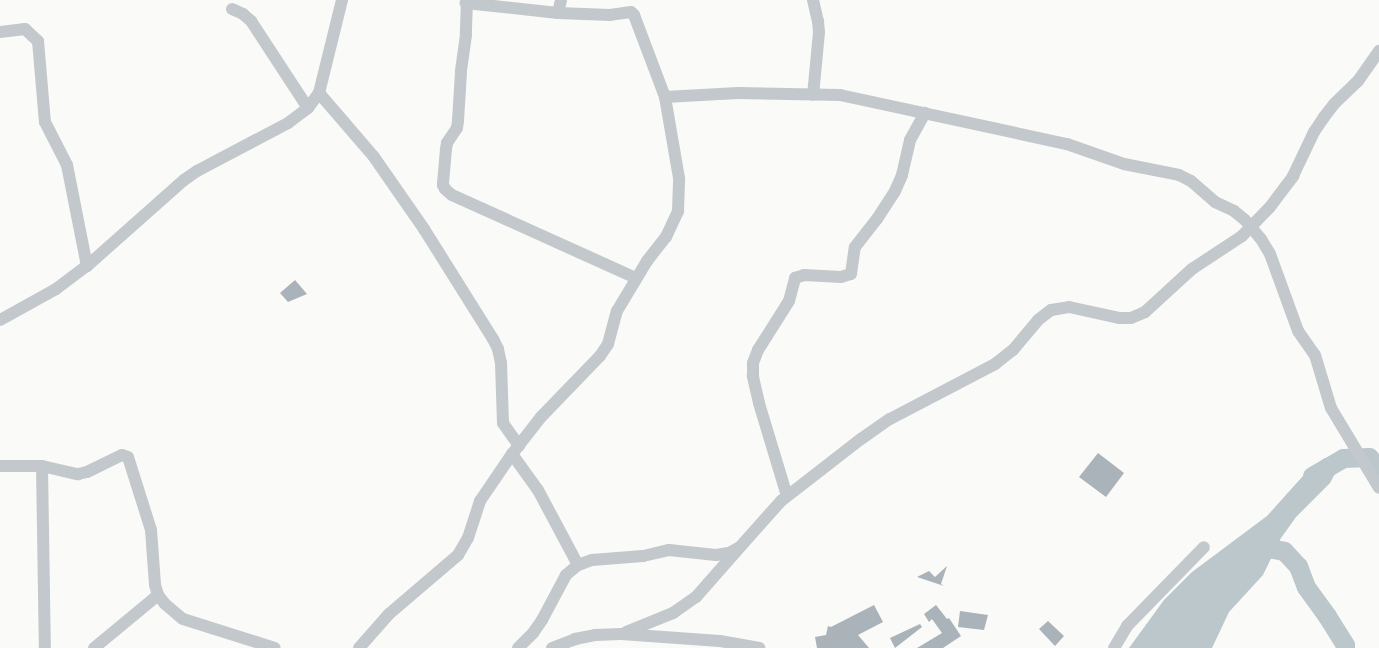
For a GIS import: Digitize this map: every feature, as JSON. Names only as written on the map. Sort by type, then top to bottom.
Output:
[{"type":"street","points":[[0,320],[56,289],[87,266],[184,180],[197,171],[288,123],[308,108],[319,93],[342,0]]},
{"type":"street","points":[[558,14],[561,0]]},
{"type":"street","points":[[813,0],[818,21],[813,95]]},
{"type":"street","points":[[359,648],[388,614],[458,555],[468,538],[480,501],[516,450],[541,417],[600,356],[608,344],[617,311],[647,261],[666,237],[678,211],[679,178],[665,97],[634,15],[631,12],[610,14],[558,14],[466,2],[466,35],[461,72],[457,128],[447,143],[443,185],[445,189],[452,195],[636,278]]},
{"type":"street","points":[[232,9],[243,14],[250,21],[308,108]]},
{"type":"street","points":[[0,32],[25,29],[38,41],[45,122],[67,165],[87,266]]},
{"type":"street","points":[[621,634],[673,613],[696,597],[720,572],[770,512],[787,496],[861,438],[890,418],[995,364],[1013,350],[1038,320],[1051,310],[1069,307],[1119,318],[1131,318],[1145,312],[1192,269],[1230,245],[1252,227],[1293,176],[1314,132],[1324,117],[1334,104],[1358,81],[1379,51]]},
{"type":"street","points":[[319,93],[374,157],[424,229],[493,339],[498,349],[501,363],[503,423],[578,565]]},
{"type":"street","points":[[665,97],[732,93],[840,95],[1067,144],[1124,164],[1179,175],[1192,181],[1215,202],[1234,211],[1252,227],[1270,254],[1298,331],[1315,355],[1331,408],[1379,488]]},
{"type":"street","points":[[787,496],[759,403],[753,376],[753,363],[758,350],[789,301],[795,278],[804,275],[841,277],[851,274],[855,247],[877,219],[895,191],[902,175],[910,140],[925,113]]},
{"type":"street","points":[[0,466],[42,466],[78,474],[87,472],[122,455],[128,457],[151,530],[155,585],[158,595],[165,604],[183,620],[275,648]]},
{"type":"street","points":[[42,466],[45,648]]},
{"type":"street","points":[[518,648],[537,626],[566,575],[578,565],[592,560],[643,556],[669,550],[716,555],[729,553],[740,547]]},
{"type":"street","points":[[1114,648],[1131,621],[1204,547]]},
{"type":"street","points":[[94,648],[158,595]]},
{"type":"street","points":[[552,648],[575,639],[595,635],[621,634],[720,641],[752,647]]},
{"type":"shaded area","points":[[1325,458],[1330,459],[1338,468],[1330,483],[1296,517],[1281,538],[1263,575],[1229,612],[1212,648],[1129,648],[1164,600],[1192,572],[1267,516],[1311,467]]},
{"type":"building","points":[[295,280],[307,294],[288,302],[280,293]]},
{"type":"building","points":[[1098,453],[1124,473],[1106,497],[1079,477]]},
{"type":"building","points":[[947,566],[941,584],[944,586],[917,577],[929,571],[935,577]]},
{"type":"building","points":[[874,605],[883,622],[858,635],[869,648],[817,648],[815,637],[826,635],[828,626],[831,627]]},
{"type":"building","points":[[936,605],[947,619],[949,618],[961,636],[943,648],[917,648],[942,633],[932,619],[929,622],[924,614]]},
{"type":"building","points":[[960,611],[988,615],[984,630],[958,627]]},
{"type":"building","points":[[1048,621],[1064,636],[1055,646],[1039,629]]},
{"type":"building","points":[[920,624],[922,627],[895,648],[890,638]]},
{"type":"waterway","points":[[1312,476],[1343,458],[1369,457],[1379,469]]},
{"type":"waterway","points":[[1251,542],[1260,547],[1284,551],[1298,566],[1306,587],[1327,616],[1345,645],[1345,648]]}]
